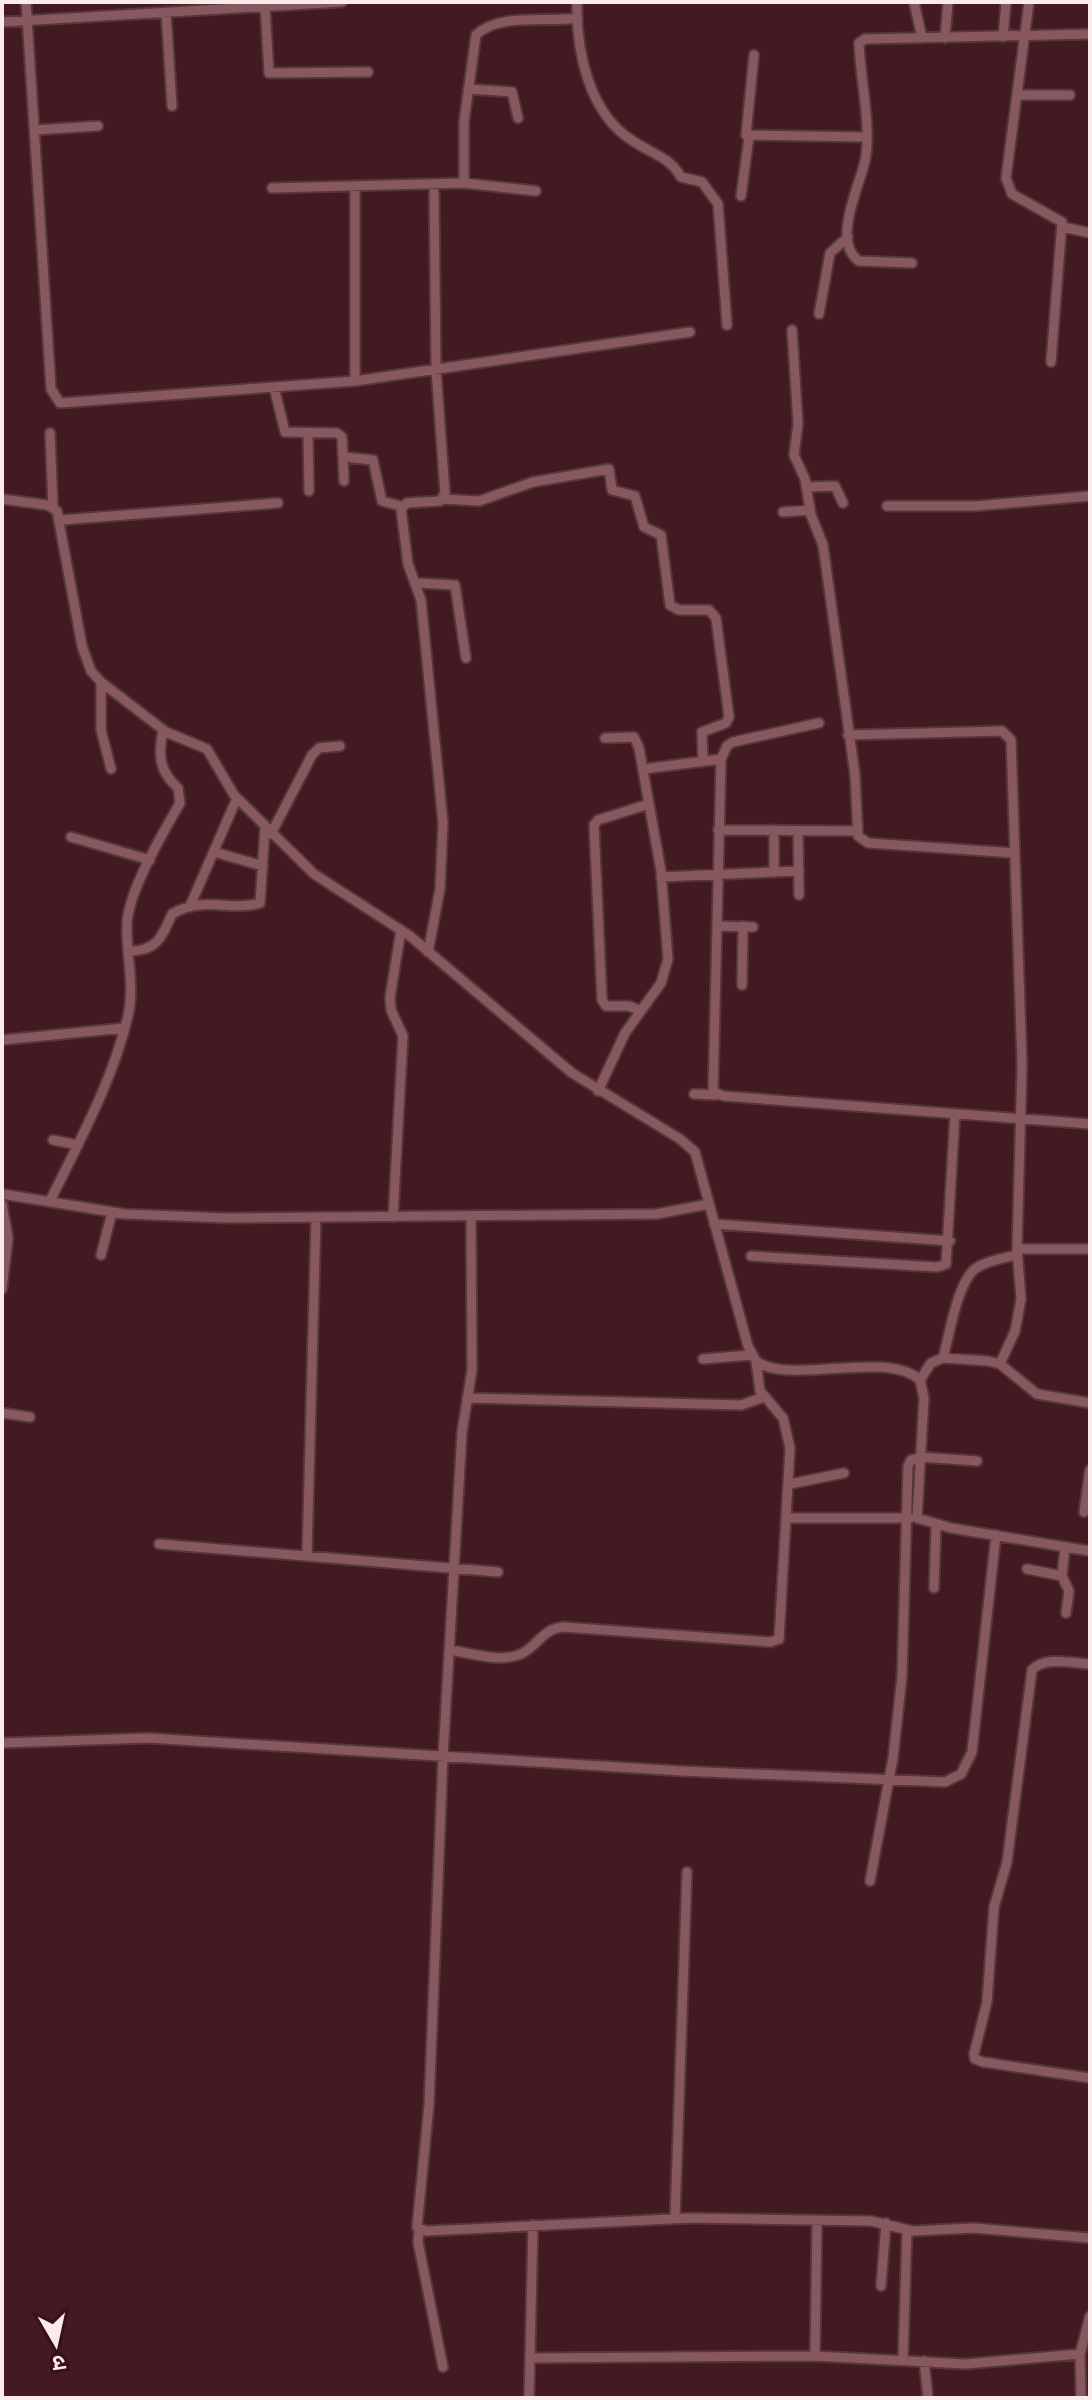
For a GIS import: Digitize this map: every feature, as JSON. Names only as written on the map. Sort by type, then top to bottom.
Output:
[{"type":"street","points":[[26,2],[54,398],[60,403],[73,405],[355,381],[690,332]]},
{"type":"street","points":[[2,22],[342,2]]},
{"type":"street","points":[[577,2],[577,18],[593,94],[605,118],[631,141],[673,163],[681,177],[702,182],[713,192],[720,214],[727,325]]},
{"type":"street","points":[[914,2],[922,38]]},
{"type":"street","points":[[945,38],[948,2]]},
{"type":"street","points":[[1003,37],[1006,2]]},
{"type":"street","points":[[1029,2],[1007,187],[1012,194],[1059,219],[1063,227],[1051,362]]},
{"type":"street","points":[[268,5],[269,73],[368,72]]},
{"type":"street","points":[[166,12],[172,106]]},
{"type":"street","points":[[464,183],[468,89],[474,40],[479,31],[525,19],[548,22],[577,18]]},
{"type":"street","points":[[912,263],[859,261],[852,256],[848,237],[851,200],[866,160],[859,43],[865,39],[1090,34]]},
{"type":"street","points":[[741,196],[749,137],[745,129],[754,55]]},
{"type":"street","points":[[468,89],[512,92],[518,118]]},
{"type":"street","points":[[1017,95],[1070,95]]},
{"type":"street","points":[[35,130],[98,126]]},
{"type":"street","points":[[749,137],[865,137]]},
{"type":"street","points":[[272,188],[464,183],[536,191]]},
{"type":"street","points":[[434,186],[436,369],[443,499]]},
{"type":"street","points":[[355,188],[355,381]]},
{"type":"street","points":[[1063,227],[1090,233]]},
{"type":"street","points":[[819,314],[830,253],[848,237]]},
{"type":"street","points":[[792,330],[798,411],[794,455],[807,487],[810,510],[825,555],[855,775],[857,831],[861,840],[868,843],[1015,853]]},
{"type":"street","points":[[274,387],[283,429],[287,433],[340,434],[344,481]]},
{"type":"street","points":[[50,433],[53,507],[61,520],[82,646],[91,671],[163,730],[207,749],[237,798],[314,874],[401,930],[517,1029],[598,1091],[689,1145],[698,1158],[754,1358],[758,1384],[764,1397],[783,1418],[790,1448],[781,1629],[775,1642],[563,1627],[547,1631],[514,1656],[450,1650]]},
{"type":"street","points":[[308,433],[309,491]]},
{"type":"street","points":[[344,457],[373,460],[382,501],[401,506],[443,499],[471,502],[533,482],[609,469],[612,490],[635,496],[644,527],[661,535],[670,605],[679,610],[709,610],[716,618],[729,717],[726,723],[702,732],[703,762]]},
{"type":"street","points":[[807,487],[835,486],[843,503]]},
{"type":"street","points":[[887,506],[976,506],[1090,496]]},
{"type":"street","points":[[2,499],[53,507]]},
{"type":"street","points":[[61,520],[278,503]]},
{"type":"street","points":[[401,506],[408,564],[417,583],[443,823],[440,889],[428,952]]},
{"type":"street","points":[[783,512],[810,510]]},
{"type":"street","points":[[417,583],[455,585],[460,595],[466,658]]},
{"type":"street","points":[[101,682],[101,730],[111,769]]},
{"type":"street","points":[[716,1095],[711,1084],[721,759],[727,746],[733,742],[819,723]]},
{"type":"street","points":[[50,1201],[78,1145],[124,1028],[132,994],[127,920],[150,860],[181,799],[178,788],[165,778],[161,769],[163,730]]},
{"type":"street","points":[[848,735],[1007,732],[1011,740],[1023,1119],[1017,1252],[1020,1309],[1000,1364]]},
{"type":"street","points":[[598,1091],[639,1010],[661,983],[668,959],[661,877],[643,769],[634,737],[605,738]]},
{"type":"street","points":[[129,951],[151,948],[166,933],[172,914],[190,906],[208,902],[258,905],[262,901],[268,831],[312,755],[319,748],[340,746]]},
{"type":"street","points":[[643,769],[721,759]]},
{"type":"street","points":[[190,906],[237,798]]},
{"type":"street","points":[[639,1010],[629,1006],[606,1006],[602,1000],[594,829],[598,820],[649,804]]},
{"type":"street","points":[[718,830],[857,831]]},
{"type":"street","points":[[774,830],[774,872]]},
{"type":"street","points":[[798,831],[799,895]]},
{"type":"street","points":[[71,837],[150,860]]},
{"type":"street","points":[[214,852],[263,866]]},
{"type":"street","points":[[661,877],[799,871]]},
{"type":"street","points":[[717,926],[748,926],[742,985]]},
{"type":"street","points":[[393,1217],[403,1047],[401,1027],[391,1010],[390,997],[401,930]]},
{"type":"street","points":[[2,1040],[124,1028]]},
{"type":"street","points":[[694,1094],[1090,1124]]},
{"type":"street","points":[[751,1256],[937,1267],[948,1262],[955,1114]]},
{"type":"street","points":[[53,1140],[78,1145]]},
{"type":"street","points":[[2,1194],[112,1212],[227,1218],[656,1214],[709,1204]]},
{"type":"street","points":[[2,1204],[8,1238],[2,1289]]},
{"type":"street","points":[[101,1255],[112,1212]]},
{"type":"street","points":[[307,1555],[316,1217]]},
{"type":"street","points":[[443,2367],[418,2242],[429,2105],[443,1756],[463,1416],[472,1370],[471,1217]]},
{"type":"street","points":[[714,1224],[950,1241]]},
{"type":"street","points":[[943,1358],[958,1302],[971,1273],[1017,1252],[1090,1249]]},
{"type":"street","points":[[703,1359],[754,1358],[782,1368],[897,1370],[920,1380]]},
{"type":"street","points":[[917,1518],[924,1398],[920,1380],[931,1363],[943,1358],[1000,1364],[1037,1394],[1090,1403]]},
{"type":"street","points":[[467,1398],[741,1405],[764,1397]]},
{"type":"street","points":[[2,1413],[30,1417]]},
{"type":"street","points":[[870,1881],[889,1780],[902,1676],[909,1463],[921,1457],[977,1461]]},
{"type":"street","points":[[1084,1512],[1090,1470]]},
{"type":"street","points":[[790,1484],[844,1473]]},
{"type":"street","points":[[788,1518],[917,1518],[936,1525],[1090,1551]]},
{"type":"street","points":[[934,1588],[936,1525]]},
{"type":"street","points":[[2,1743],[148,1738],[945,1782],[961,1774],[968,1764],[974,1743],[996,1535]]},
{"type":"street","points":[[159,1544],[498,1572]]},
{"type":"street","points":[[1065,1547],[1062,1576],[1069,1591],[1066,1613]]},
{"type":"street","points":[[1027,1569],[1062,1576]]},
{"type":"street","points":[[1090,1664],[1037,1664],[1032,1670],[1007,1862],[994,1907],[987,2002],[974,2054],[975,2059],[983,2062],[1090,2078]]},
{"type":"street","points":[[675,2218],[687,1872]]},
{"type":"street","points":[[419,2230],[675,2218],[886,2223],[907,2230],[973,2228],[1090,2238]]},
{"type":"street","points":[[815,2356],[817,2221]]},
{"type":"street","points":[[881,2286],[886,2223]]},
{"type":"street","points":[[529,2398],[533,2225]]},
{"type":"street","points":[[903,2359],[907,2230]]},
{"type":"street","points":[[1081,2398],[1080,2354],[1090,2316]]},
{"type":"street","points":[[530,2358],[815,2356],[1017,2362],[1080,2354]]},
{"type":"street","points":[[924,2361],[928,2398]]}]
